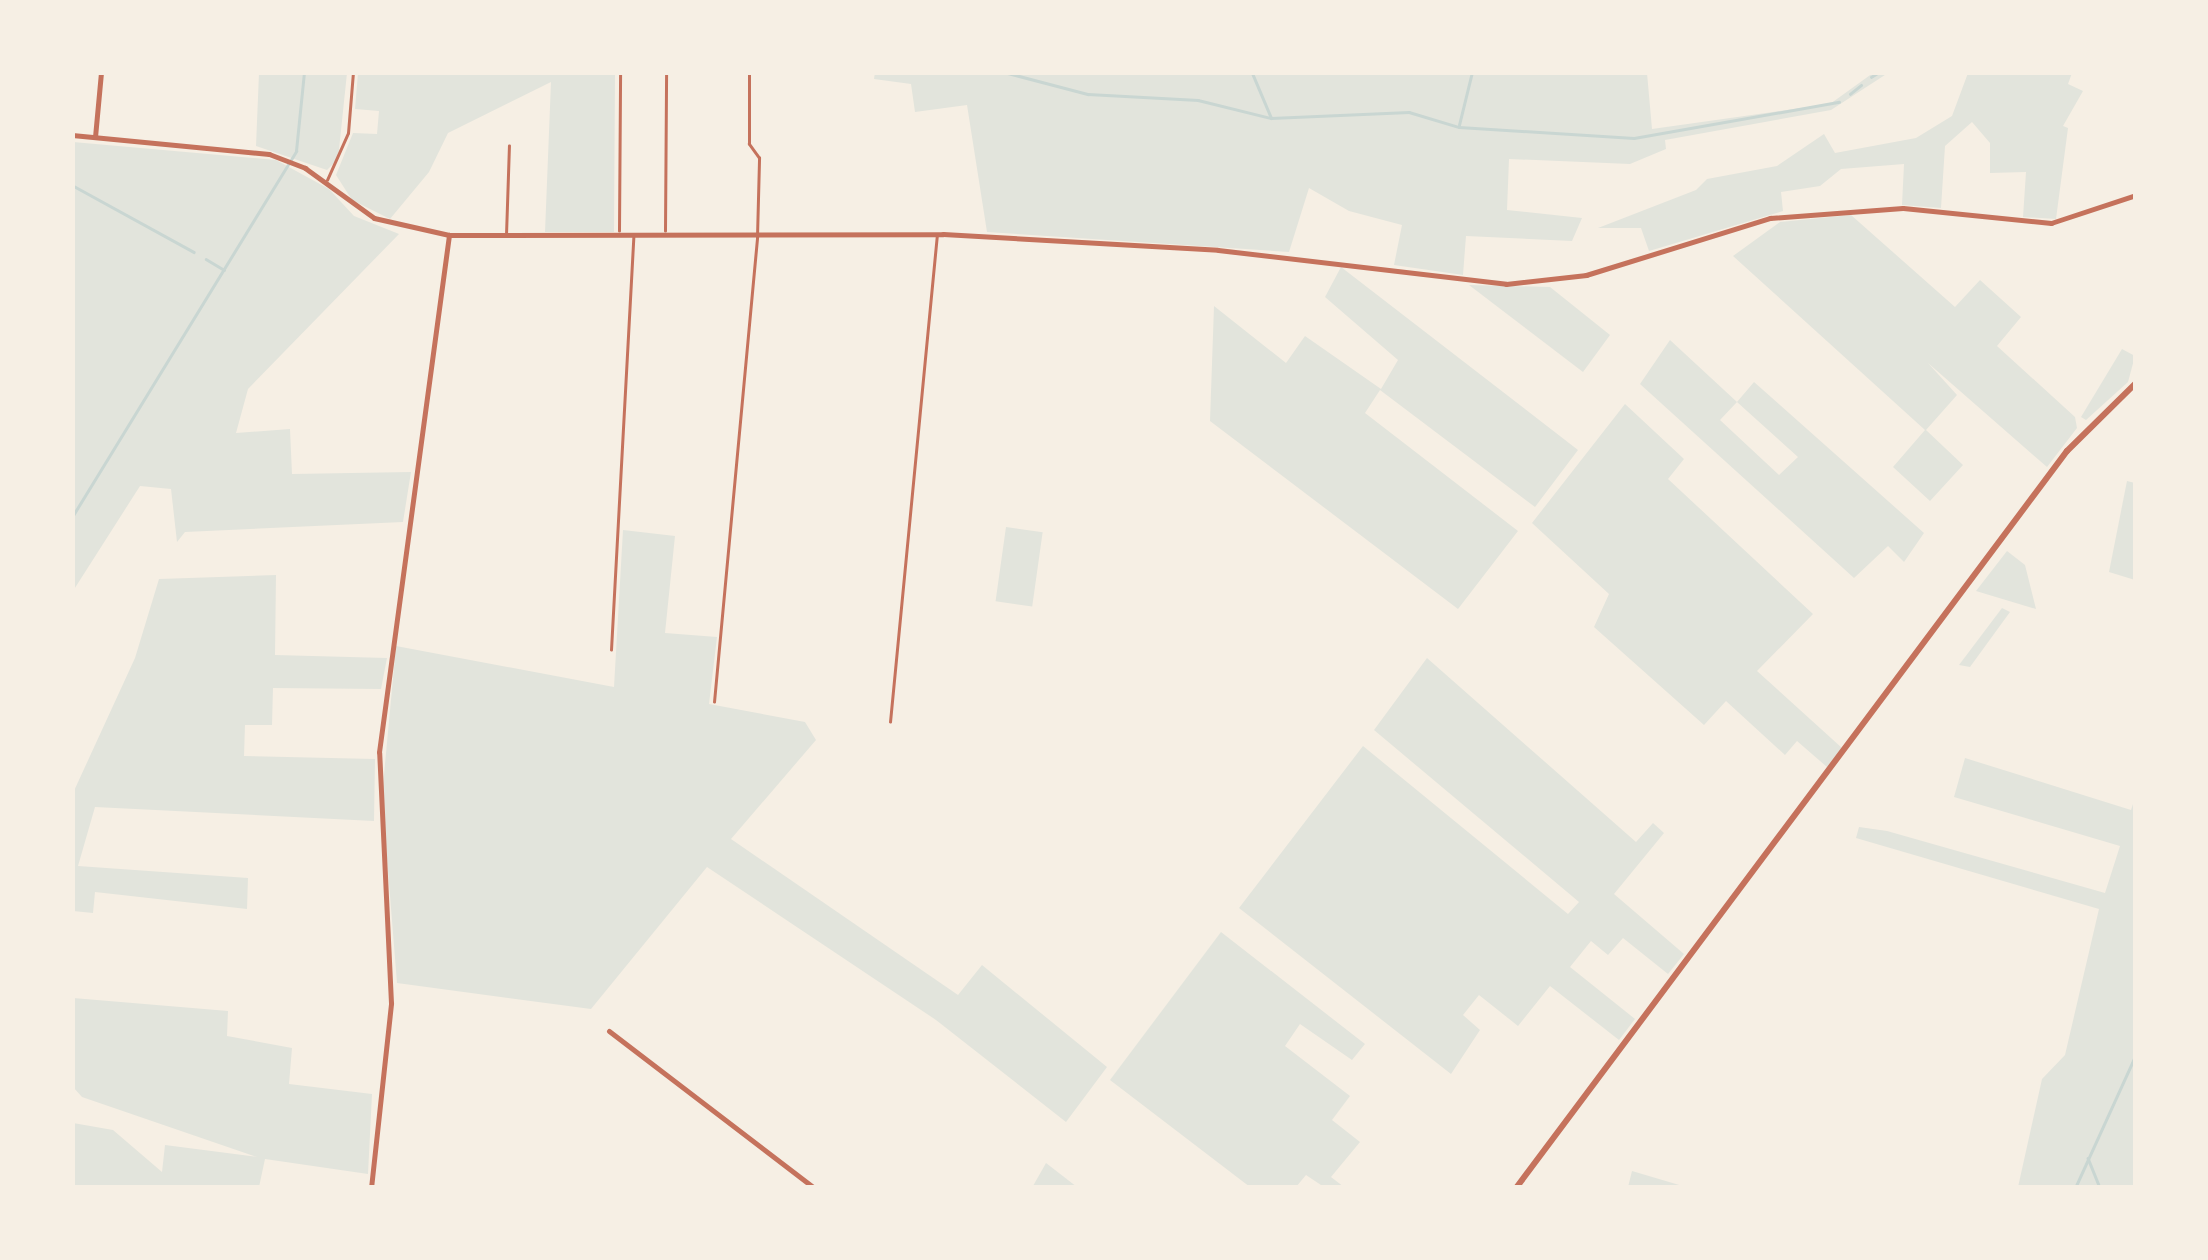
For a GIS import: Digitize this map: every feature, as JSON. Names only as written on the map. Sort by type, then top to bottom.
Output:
[{"type":"street","points":[[95,137],[101,72]]},
{"type":"street","points":[[72,135],[278,158],[305,168],[356,207],[391,224],[449,234],[937,234],[1218,250],[1537,284],[1658,256],[1770,218],[1903,208],[2051,223],[2136,195]]},
{"type":"street","points":[[371,1188],[390,990],[379,752],[449,234]]},
{"type":"street","points":[[1516,1188],[2074,441],[2136,383]]},
{"type":"street","points":[[609,1031],[814,1188]]},
{"type":"lane","points":[[326,181],[348,133],[353,72]]},
{"type":"lane","points":[[619,236],[620,72]]},
{"type":"lane","points":[[665,236],[666,72]]},
{"type":"lane","points":[[714,702],[757,237],[760,158],[749,144],[749,72]]},
{"type":"lane","points":[[506,237],[509,146]]},
{"type":"lane","points":[[890,722],[937,234]]},
{"type":"lane","points":[[612,650],[633,236]]},
{"type":"shaded area","points":[[875,72],[1647,73],[1652,129],[1830,104],[1873,73],[1888,73],[1831,110],[1665,140],[1666,149],[1630,164],[1509,159],[1507,210],[1582,218],[1572,241],[1466,236],[1463,275],[1394,265],[1402,225],[1349,211],[1309,188],[1289,252],[987,232],[967,105],[915,112],[911,84],[874,79]]},
{"type":"shaded area","points":[[259,73],[347,73],[338,159],[327,170],[256,146]]},
{"type":"shaded area","points":[[358,73],[615,73],[614,232],[545,232],[551,82],[448,133],[429,172],[390,219],[352,200],[336,175],[353,133],[377,134],[379,111],[355,109]]},
{"type":"shaded area","points":[[1968,73],[2072,73],[2068,84],[2083,91],[2063,126],[2068,128],[2056,219],[2023,217],[2026,172],[1990,173],[1990,143],[1972,122],[1945,146],[1941,208],[1902,205],[1904,164],[1841,169],[1820,186],[1781,192],[1783,211],[1649,251],[1641,228],[1598,228],[1696,190],[1707,179],[1777,166],[1824,134],[1835,153],[1916,138],[1952,116]]},
{"type":"shaded area","points":[[73,142],[276,160],[329,189],[354,216],[399,234],[248,389],[236,433],[290,429],[292,474],[411,472],[403,522],[185,532],[177,542],[171,489],[140,486],[73,591]]},
{"type":"shaded area","points":[[1851,215],[1955,307],[1980,280],[2021,317],[1997,346],[2075,417],[2077,428],[2047,467],[1928,363],[1957,395],[1926,430],[1963,465],[1930,501],[1893,467],[1925,430],[1733,256],[1780,222]]},
{"type":"shaded area","points":[[1341,267],[1578,450],[1535,507],[1380,390],[1365,413],[1518,531],[1458,609],[1210,421],[1214,306],[1286,363],[1305,336],[1381,389],[1398,360],[1325,297]]},
{"type":"shaded area","points":[[1469,285],[1550,287],[1610,335],[1583,372]]},
{"type":"shaded area","points":[[1670,340],[1737,402],[1754,382],[1924,533],[1904,562],[1888,546],[1854,578],[1640,384]],"holes":[[[1737,402],[1798,457],[1779,475],[1720,420]]]},
{"type":"shaded area","points":[[2122,349],[2135,356],[2128,382],[2086,420],[2081,417]]},
{"type":"shaded area","points":[[1625,404],[1684,459],[1668,479],[1813,614],[1757,671],[1842,748],[1827,767],[1797,741],[1785,755],[1726,701],[1704,725],[1594,627],[1609,594],[1532,523]]},
{"type":"shaded area","points":[[2127,481],[2135,483],[2135,580],[2109,572]]},
{"type":"shaded area","points":[[1006,527],[1043,532],[1032,606],[996,601]]},
{"type":"shaded area","points":[[623,530],[675,536],[665,633],[717,637],[709,704],[805,722],[816,740],[731,839],[958,995],[982,965],[1107,1067],[1066,1122],[936,1020],[707,867],[591,1009],[397,983],[382,796],[396,646],[614,687]]},
{"type":"shaded area","points":[[2007,551],[2025,565],[2036,609],[1976,591]]},
{"type":"shaded area","points":[[276,575],[275,655],[387,658],[381,689],[273,688],[272,725],[245,725],[244,756],[375,759],[374,821],[95,807],[78,866],[248,878],[247,909],[95,892],[93,913],[73,911],[73,793],[135,658],[159,579]]},
{"type":"shaded area","points":[[2002,608],[2010,612],[1970,667],[1959,665]]},
{"type":"shaded area","points":[[1427,658],[1636,842],[1653,823],[1664,833],[1614,894],[1684,954],[1668,974],[1623,938],[1608,955],[1591,941],[1570,967],[1635,1019],[1619,1040],[1550,986],[1518,1026],[1479,995],[1463,1015],[1480,1030],[1451,1074],[1239,908],[1363,746],[1568,914],[1579,902],[1374,730]]},
{"type":"shaded area","points":[[1965,758],[2131,810],[2135,798],[2135,1187],[2018,1187],[2042,1079],[2065,1055],[2099,909],[1856,838],[1859,827],[1887,831],[2105,893],[2120,846],[1954,797]]},
{"type":"shaded area","points":[[1221,932],[1365,1044],[1352,1060],[1300,1024],[1285,1046],[1350,1096],[1332,1120],[1360,1142],[1331,1177],[1344,1187],[1324,1187],[1306,1175],[1296,1187],[1250,1187],[1110,1080]]},
{"type":"shaded area","points":[[73,998],[228,1011],[227,1036],[292,1048],[289,1084],[372,1094],[368,1174],[265,1159],[259,1187],[73,1187],[73,1123],[113,1130],[162,1172],[165,1145],[257,1157],[82,1097],[73,1087]]},
{"type":"shaded area","points":[[1046,1163],[1077,1187],[1033,1186]]},
{"type":"shaded area","points":[[1632,1171],[1686,1187],[1628,1187]]},
{"type":"waterway","points":[[72,517],[296,151],[304,72]]},
{"type":"waterway","points":[[1004,72],[1088,94],[1198,100],[1271,118],[1409,112],[1459,127],[1634,138],[1839,102]]},
{"type":"waterway","points":[[1252,72],[1271,117]]},
{"type":"waterway","points":[[1459,125],[1472,72]]},
{"type":"waterway","points":[[1871,77],[1879,72]]},
{"type":"waterway","points":[[1850,94],[1861,85]]},
{"type":"waterway","points":[[72,185],[194,252]]},
{"type":"waterway","points":[[206,259],[224,270]]},
{"type":"waterway","points":[[2136,1041],[2136,1047]]},
{"type":"waterway","points":[[2075,1188],[2136,1054]]},
{"type":"waterway","points":[[2088,1158],[2100,1188]]}]
